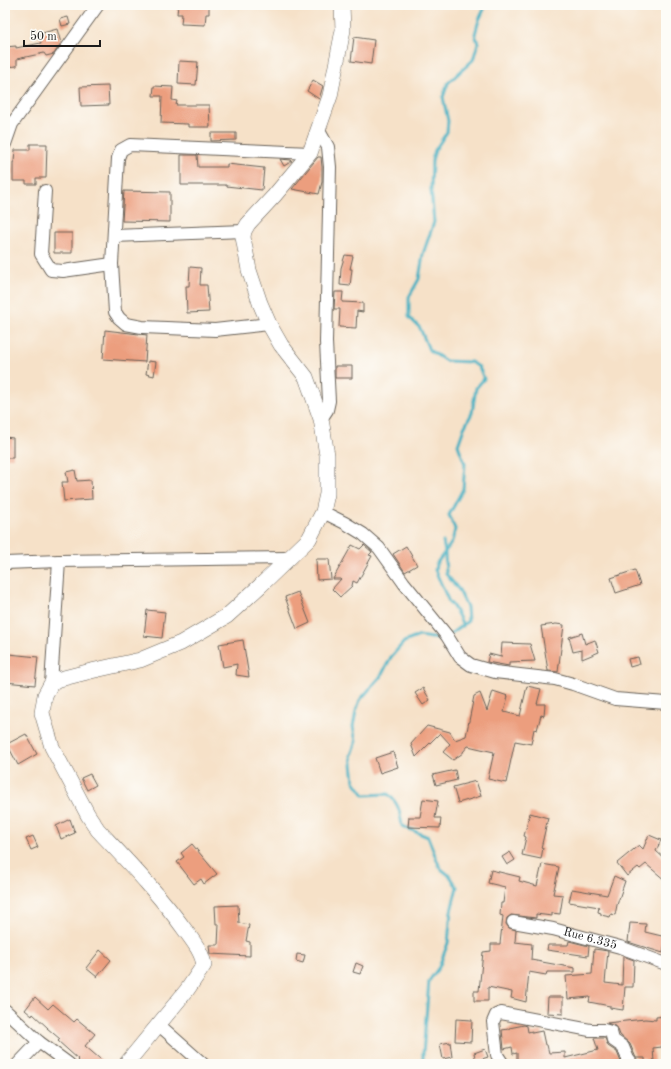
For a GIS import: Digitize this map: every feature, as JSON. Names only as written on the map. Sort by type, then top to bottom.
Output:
[{"type":"street","points":[[5,144],[12,124],[98,5]]},
{"type":"street","points":[[50,684],[56,680],[140,660],[181,643],[227,616],[309,538],[323,512],[327,494],[328,462],[321,419],[306,377],[281,345],[269,324],[260,303],[249,270],[244,248],[244,231],[248,224],[310,153],[319,131],[330,96],[343,30],[342,5]]},
{"type":"street","points":[[319,131],[328,148],[330,168],[326,342],[329,401],[328,410],[321,419]]},
{"type":"street","points":[[269,324],[215,330],[142,327],[126,324],[119,318],[115,312],[112,264],[118,158],[121,150],[130,145],[310,153]]},
{"type":"street","points":[[45,191],[41,254],[51,270],[63,271],[112,264]]},
{"type":"street","points":[[114,236],[244,231]]},
{"type":"street","points":[[323,512],[363,534],[379,548],[404,583],[447,636],[460,657],[471,665],[495,672],[555,679],[615,698],[666,702]]},
{"type":"street","points":[[5,563],[288,558]]},
{"type":"street","points":[[59,561],[50,684],[45,695],[42,713],[52,747],[88,815],[98,830],[175,916],[203,958],[204,965],[187,990],[126,1064]]},
{"type":"street","name":"Rue 6.335","points":[[513,922],[553,929],[614,946],[666,964]]},
{"type":"street","points":[[5,1010],[39,1042],[69,1064]]},
{"type":"street","points":[[503,1064],[497,1055],[493,1022],[496,1015],[500,1013],[590,1030],[604,1030],[610,1032],[613,1040],[623,1047],[632,1064]]},
{"type":"street","points":[[158,1024],[203,1064]]},
{"type":"street","points":[[18,1064],[39,1042]]},
{"type":"building","points":[[178,5],[209,5],[209,14],[206,14],[205,25],[181,24],[182,14],[177,14]]},
{"type":"building","points":[[68,17],[70,24],[62,26],[60,19]]},
{"type":"building","points":[[57,29],[61,43],[54,54],[46,56],[44,53],[17,59],[17,66],[5,67],[5,47],[16,46],[16,48],[41,43],[39,34]]},
{"type":"building","points":[[354,37],[374,40],[371,64],[351,61]]},
{"type":"building","points":[[179,61],[198,62],[196,85],[178,84]]},
{"type":"building","points":[[313,80],[323,86],[319,99],[307,91]]},
{"type":"building","points":[[108,86],[109,105],[81,106],[80,87]]},
{"type":"building","points":[[154,86],[173,87],[172,100],[177,101],[176,105],[209,105],[210,127],[188,127],[188,124],[161,123],[162,96],[153,96]]},
{"type":"building","points":[[211,133],[236,133],[236,140],[211,141]]},
{"type":"building","points":[[30,144],[47,144],[46,178],[36,178],[36,184],[26,184],[26,181],[13,181],[13,162],[15,150],[30,150]]},
{"type":"building","points":[[181,155],[197,155],[198,167],[227,167],[227,164],[264,168],[262,190],[226,185],[181,185]]},
{"type":"building","points":[[318,157],[321,157],[322,167],[322,182],[319,194],[292,189]]},
{"type":"building","points":[[280,159],[291,160],[292,161],[284,166]]},
{"type":"building","points":[[124,191],[170,192],[170,222],[122,221]]},
{"type":"building","points":[[54,233],[72,233],[72,253],[54,253]]},
{"type":"building","points":[[345,255],[353,256],[350,269],[352,269],[350,286],[340,285],[341,268]]},
{"type":"building","points":[[190,267],[201,268],[200,285],[207,285],[209,312],[187,313],[186,286],[189,286]]},
{"type":"building","points":[[335,292],[343,292],[342,302],[363,303],[363,312],[357,311],[356,328],[339,327],[340,309],[334,309]]},
{"type":"building","points":[[105,330],[147,335],[145,362],[103,359]]},
{"type":"building","points":[[148,361],[156,362],[154,376],[146,374]]},
{"type":"building","points":[[335,366],[352,366],[352,378],[335,378]]},
{"type":"building","points":[[5,437],[13,438],[13,458],[5,458]]},
{"type":"building","points":[[75,470],[77,481],[91,480],[92,499],[64,501],[62,482],[68,482],[66,472]]},
{"type":"building","points":[[352,545],[360,549],[364,545],[372,552],[369,555],[372,556],[357,583],[353,581],[352,586],[340,597],[332,589],[341,579],[333,579]]},
{"type":"building","points":[[406,546],[417,565],[405,572],[393,554]]},
{"type":"building","points":[[316,559],[329,559],[331,579],[317,580]]},
{"type":"building","points":[[635,570],[640,585],[616,593],[611,578]]},
{"type":"building","points":[[298,592],[310,623],[297,629],[285,597]]},
{"type":"building","points":[[147,610],[165,612],[162,638],[144,636]]},
{"type":"building","points":[[556,624],[564,625],[558,672],[548,671],[541,626]]},
{"type":"building","points":[[582,633],[585,644],[595,640],[599,652],[582,659],[582,650],[573,652],[569,637]]},
{"type":"building","points":[[243,640],[249,677],[236,675],[237,664],[223,667],[219,644]]},
{"type":"building","points":[[502,643],[530,644],[535,661],[509,662],[509,666],[487,662],[489,654],[501,657]]},
{"type":"building","points":[[9,654],[38,657],[35,685],[5,682]]},
{"type":"building","points":[[638,657],[640,664],[630,667],[628,659]]},
{"type":"building","points":[[527,686],[541,689],[537,704],[545,704],[544,716],[541,715],[537,730],[534,729],[531,744],[515,741],[506,783],[488,779],[494,752],[468,746],[463,753],[453,760],[443,752],[450,744],[440,733],[416,757],[411,744],[427,726],[450,732],[455,740],[466,736],[474,696],[480,693],[487,711],[493,691],[508,696],[504,712],[520,716]]},
{"type":"building","points":[[423,688],[430,700],[423,705],[415,693]]},
{"type":"building","points":[[26,734],[37,754],[18,765],[7,744]]},
{"type":"building","points":[[393,752],[398,767],[380,773],[375,758]]},
{"type":"building","points":[[455,770],[457,780],[436,785],[433,775]]},
{"type":"building","points":[[90,774],[96,785],[87,790],[81,778]]},
{"type":"building","points":[[476,781],[481,796],[458,803],[453,787]]},
{"type":"building","points":[[423,799],[438,801],[435,818],[441,818],[440,828],[408,827],[409,817],[420,817]]},
{"type":"building","points":[[530,813],[548,818],[541,848],[543,848],[541,859],[522,855],[526,837],[524,836]]},
{"type":"building","points":[[70,819],[75,833],[61,839],[56,826]]},
{"type":"building","points":[[649,835],[661,840],[656,851],[666,860],[666,881],[646,864],[640,869],[638,867],[627,876],[617,863],[639,845],[643,849]]},
{"type":"building","points":[[33,836],[38,847],[31,850],[26,839]]},
{"type":"building","points":[[192,844],[217,874],[204,884],[201,879],[194,884],[177,862],[184,857],[181,853]]},
{"type":"building","points":[[510,852],[515,860],[507,865],[502,857]]},
{"type":"building","points":[[542,864],[559,867],[553,894],[563,895],[560,914],[552,913],[552,916],[536,914],[536,918],[511,915],[507,918],[506,924],[509,928],[516,930],[515,942],[532,944],[531,960],[575,968],[575,972],[547,972],[546,975],[529,972],[526,1002],[511,998],[512,992],[488,987],[488,1001],[474,1001],[474,991],[479,991],[483,952],[491,951],[491,944],[500,944],[503,916],[500,915],[501,903],[503,903],[505,887],[488,883],[491,870],[520,877],[519,881],[537,886]]},
{"type":"building","points":[[614,876],[625,881],[615,915],[611,914],[610,917],[601,915],[601,913],[598,912],[599,907],[569,902],[572,889],[607,895]]},
{"type":"building","points":[[238,905],[239,923],[249,925],[246,941],[250,942],[250,956],[210,954],[209,945],[218,945],[219,924],[216,924],[215,906]]},
{"type":"building","points":[[630,923],[646,924],[645,932],[666,937],[663,953],[628,942]]},
{"type":"building","points":[[569,941],[589,946],[588,956],[547,950],[548,945],[568,945]]},
{"type":"building","points":[[594,949],[608,951],[605,983],[622,985],[623,956],[634,960],[633,987],[625,987],[623,1010],[589,1002],[590,997],[568,999],[566,976],[592,974]]},
{"type":"building","points":[[100,950],[111,960],[97,977],[86,968]]},
{"type":"building","points":[[297,954],[305,955],[303,963],[296,961]]},
{"type":"building","points":[[356,963],[363,966],[360,974],[353,972]]},
{"type":"building","points":[[35,997],[48,1009],[53,1004],[74,1022],[77,1019],[95,1034],[85,1046],[106,1064],[81,1064],[77,1060],[78,1059],[58,1041],[60,1039],[33,1014],[32,1016],[25,1010]]},
{"type":"building","points":[[548,997],[563,997],[563,1014],[547,1013]]},
{"type":"building","points":[[666,1016],[666,1041],[662,1040],[662,1047],[653,1048],[654,1062],[645,1062],[645,1058],[636,1058],[630,1044],[620,1035],[617,1027],[607,1023],[645,1019],[656,1020],[656,1017]]},
{"type":"building","points":[[456,1019],[472,1020],[471,1042],[455,1041]]},
{"type":"building","points":[[524,1025],[527,1026],[528,1032],[532,1031],[532,1033],[542,1031],[545,1045],[547,1045],[549,1053],[565,1052],[565,1058],[598,1050],[594,1038],[605,1038],[608,1046],[617,1052],[621,1062],[606,1064],[517,1064],[517,1053],[513,1054],[512,1047],[504,1049],[502,1030]]},
{"type":"building","points":[[450,1042],[452,1057],[443,1059],[440,1044]]},
{"type":"building","points":[[485,1049],[488,1057],[476,1061],[474,1053]]},
{"type":"waterway","points":[[449,635],[468,621],[467,607],[459,590],[446,574],[445,552],[452,542],[455,529],[449,515],[463,489],[465,464],[458,445],[464,428],[472,413],[476,388],[484,379],[479,367],[471,362],[446,361],[429,350],[420,328],[409,317],[409,297],[419,279],[423,254],[434,222],[431,190],[432,160],[435,150],[447,132],[448,121],[443,97],[448,83],[473,60],[478,43],[475,34],[479,20],[486,5]]},
{"type":"waterway","points":[[443,542],[445,552],[436,564],[435,570],[449,602],[453,606],[463,626]]},
{"type":"waterway","points":[[423,1064],[429,981],[439,967],[448,943],[451,911],[457,887],[450,876],[440,868],[428,837],[402,826],[401,816],[395,801],[388,794],[364,795],[354,781],[351,755],[356,741],[353,727],[360,700],[381,676],[391,657],[404,642],[419,636],[438,639],[444,637]]}]
